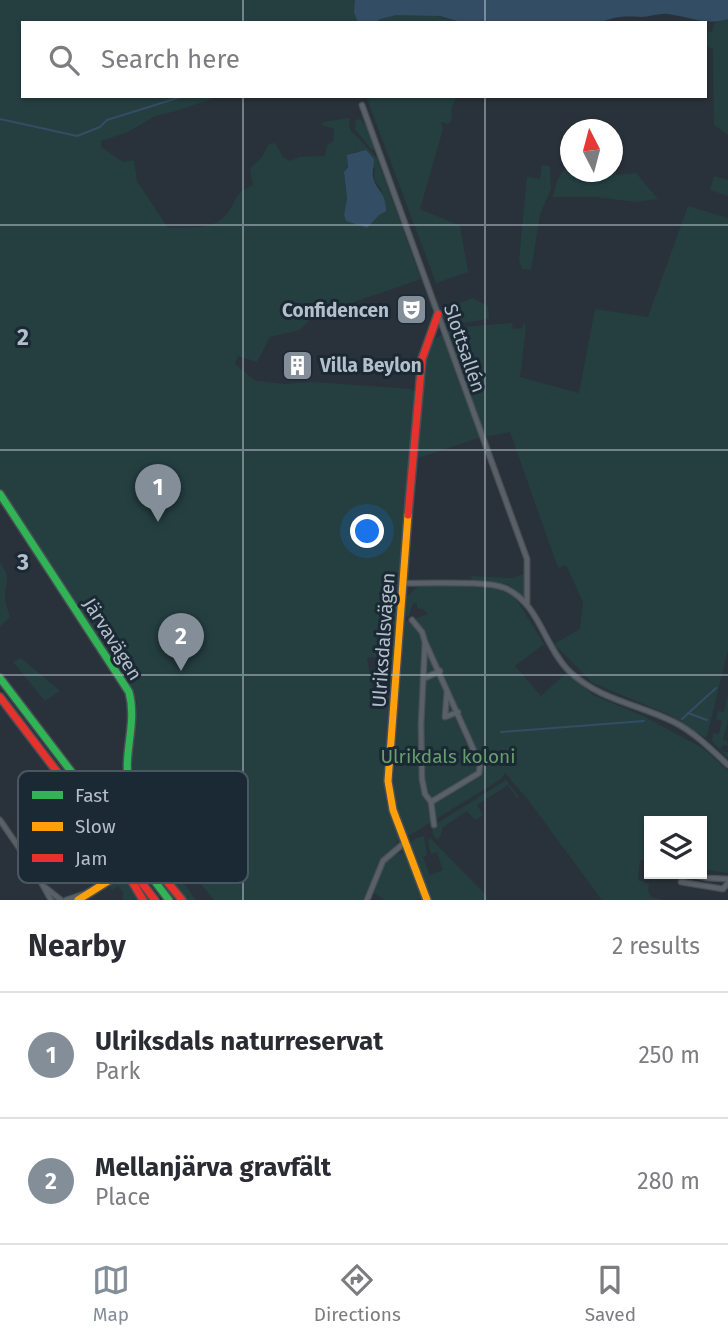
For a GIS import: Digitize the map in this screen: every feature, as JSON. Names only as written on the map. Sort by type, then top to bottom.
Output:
[{"type":"main road","name":"Ulriksdalsvägen","points":[[427,900],[404,843],[388,781],[418,388],[422,359],[438,314]]},
{"type":"main road","name":"Järvavägen","points":[[0,494],[129,692],[133,714],[128,771]]},
{"type":"main road","points":[[0,678],[72,771]]},
{"type":"main road","points":[[0,697],[56,771]]},
{"type":"main road","points":[[53,745],[76,771]]},
{"type":"main road","points":[[78,900],[104,883]]},
{"type":"main road","points":[[133,883],[143,900]]},
{"type":"main road","points":[[142,883],[155,900]]},
{"type":"main road","points":[[156,883],[169,900]]},
{"type":"main road","points":[[169,883],[182,900]]},
{"type":"street","name":"Slottsallén","points":[[362,105],[527,559],[527,603]]},
{"type":"street","points":[[404,583],[490,584],[502,587],[527,603],[558,657],[568,670],[589,688],[673,721],[728,765]]},
{"type":"street","points":[[412,620],[422,632],[480,764],[480,770],[431,802]]},
{"type":"street","points":[[425,642],[422,779],[425,794],[431,802],[435,824]]},
{"type":"street","points":[[424,679],[440,671]]},
{"type":"street","points":[[447,688],[445,717],[458,712]]},
{"type":"street","points":[[0,820],[18,847]]},
{"type":"street","points":[[367,900],[383,861],[404,843]]},
{"type":"street","points":[[681,882],[723,889],[728,881],[707,878]]},
{"type":"street","points":[[43,885],[51,900]]},
{"type":"street","points":[[43,885],[63,900],[88,893]]},
{"type":"green space","points":[[0,0],[424,0],[437,16],[456,21],[21,21],[21,98],[215,98],[155,116],[128,132],[101,141],[101,147],[123,162],[134,160],[137,181],[168,228],[208,226],[222,219],[239,194],[253,185],[250,169],[262,157],[269,144],[275,143],[283,157],[290,161],[299,157],[325,156],[327,146],[333,141],[334,129],[322,125],[322,122],[350,118],[351,131],[377,158],[421,279],[337,308],[335,305],[320,309],[300,330],[270,337],[257,362],[238,356],[235,364],[256,381],[285,384],[312,382],[411,389],[415,392],[386,802],[399,838],[395,846],[380,860],[364,900],[214,900],[200,883],[248,883],[248,771],[134,771],[132,758],[137,702],[126,677],[0,488]],"holes":[[[355,151],[375,169],[374,180],[382,190],[367,228],[346,221],[344,172]],[[392,655],[389,696],[373,695],[367,658]]]},
{"type":"green space","points":[[728,19],[728,135],[714,125],[713,49],[707,47],[707,31],[712,32],[715,23]]},
{"type":"green space","points":[[367,98],[456,98],[451,109],[452,119],[448,124],[441,122],[443,129],[420,209],[460,226],[468,272],[436,283]]},
{"type":"green space","points":[[360,119],[366,125],[375,150],[371,149],[355,129],[356,120]]},
{"type":"green space","points":[[542,165],[550,166],[551,189],[540,214],[531,270],[522,269],[519,260],[527,177],[540,179]]},
{"type":"green space","points":[[636,173],[658,199],[635,202],[598,197],[553,197],[560,176],[560,182],[623,182],[623,174]]},
{"type":"green space","points":[[714,176],[728,180],[728,196],[710,190]]},
{"type":"green space","points":[[688,206],[728,218],[728,650],[707,736],[704,737],[672,716],[593,683],[554,644],[580,629],[583,602],[566,565],[558,568],[510,432],[478,438],[418,458],[421,385],[430,342],[453,328],[512,323],[513,329],[523,328],[523,322],[526,327],[520,377],[579,393],[595,309],[648,317]]},
{"type":"green space","points":[[472,298],[488,306],[489,319],[447,325],[440,308]]},
{"type":"green space","points":[[0,562],[7,574],[5,596],[10,617],[0,627]]},
{"type":"green space","points":[[524,574],[524,597],[508,584],[472,580],[471,576],[512,578]]},
{"type":"green space","name":"Ulrikdals koloni","points":[[418,587],[493,587],[513,594],[544,644],[515,666],[541,696],[566,673],[593,695],[643,716],[704,749],[728,771],[728,873],[707,870],[707,816],[644,816],[644,860],[640,860],[638,880],[649,884],[651,897],[663,900],[602,900],[505,773],[501,779],[410,835],[407,834],[398,814],[393,791],[405,621],[428,614],[417,608],[417,603],[413,603],[409,616],[406,616],[407,596]]},
{"type":"green space","points":[[21,658],[60,691],[45,701],[13,662]]},
{"type":"green space","points":[[728,694],[728,719],[723,740],[727,741],[728,746],[723,745],[720,749],[728,752],[728,758],[712,741],[713,733],[719,734],[722,721],[716,719],[718,711],[724,712]]},
{"type":"green space","points":[[506,780],[519,797],[517,798],[508,785],[477,805],[483,815],[475,820],[467,811],[443,827],[440,837],[437,839],[433,835],[432,827]]},
{"type":"green space","points":[[424,836],[427,855],[423,857],[430,875],[443,870],[437,852],[431,854],[428,843],[430,838],[487,896],[487,900],[431,900],[409,844]]},
{"type":"green space","points":[[403,853],[423,900],[385,900],[374,893],[386,862]]},
{"type":"green space","points":[[114,883],[128,883],[138,900],[123,900],[123,892],[118,886],[112,890],[109,886]]},
{"type":"green space","points":[[174,883],[183,883],[196,900],[187,900]]},
{"type":"water","points":[[355,0],[728,0],[728,19],[720,21],[665,14],[620,17],[604,21],[457,21],[440,16],[396,15],[378,21],[357,21],[354,12]]},
{"type":"water","points":[[366,150],[374,159],[373,177],[384,199],[386,211],[367,228],[346,221],[344,215],[347,198],[344,172],[348,167],[347,155]]},
{"type":"waterway","points":[[0,119],[77,136],[100,127],[107,120],[178,98]]},
{"type":"waterway","points":[[682,719],[716,688]]},
{"type":"waterway","points":[[688,713],[707,720]]},
{"type":"waterway","points":[[501,732],[644,721]]},
{"type":"traffic: fast","points":[[0,494],[129,692],[132,717],[128,771]]},
{"type":"traffic: fast","points":[[0,678],[71,771]]},
{"type":"traffic: fast","points":[[156,883],[169,900]]},
{"type":"traffic: slow","points":[[408,515],[388,781],[393,810],[427,900]]},
{"type":"traffic: slow","points":[[78,900],[105,883]]},
{"type":"traffic: jam","points":[[408,515],[422,359],[438,314]]},
{"type":"traffic: jam","points":[[0,697],[57,771]]},
{"type":"traffic: jam","points":[[133,883],[143,900]]},
{"type":"traffic: jam","points":[[142,883],[155,900]]},
{"type":"traffic: jam","points":[[168,883],[182,900]]},
{"type":"place","name":"Confidencen","points":[[412,310]]},
{"type":"place","name":"Villa Beylon","points":[[297,365]]},
{"type":"place","name":"Ulriksdals naturreservat","points":[[158,522]]},
{"type":"place","name":"Mellanjärva gravfält","points":[[181,671]]}]
